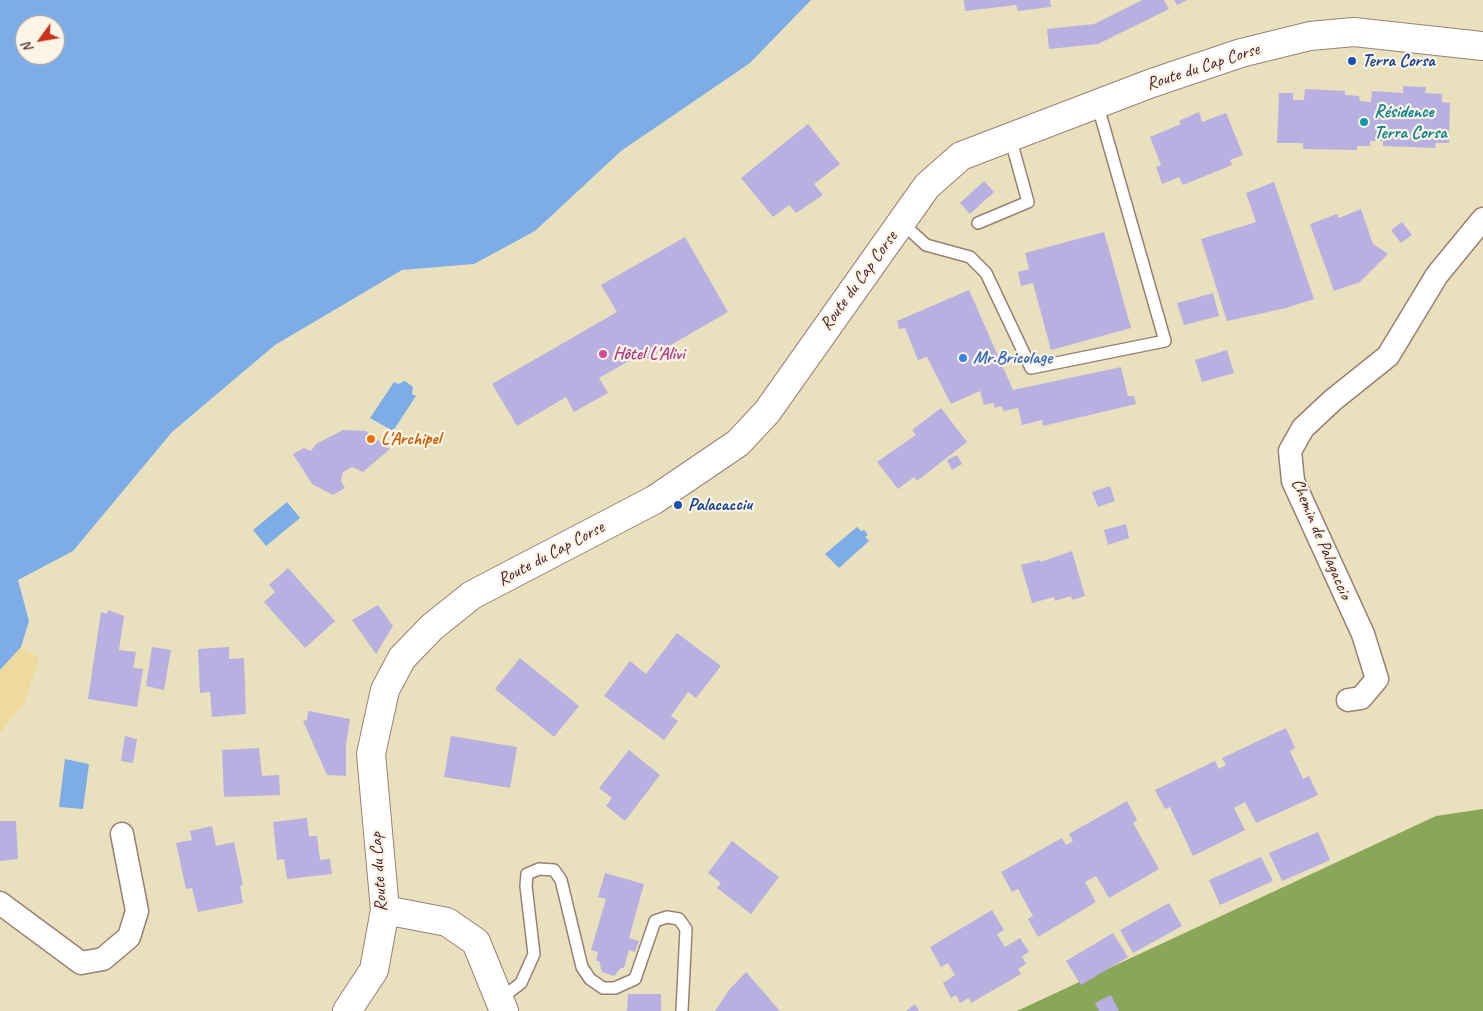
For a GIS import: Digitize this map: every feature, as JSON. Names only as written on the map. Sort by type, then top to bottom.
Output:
[{"type":"main road","name":"Route du Cap Corse","points":[[371,754],[385,690],[402,658],[432,627],[472,595],[654,500],[738,443],[767,412],[927,186],[961,156],[1097,103],[1240,53],[1310,36],[1354,32],[1483,46]]},
{"type":"main road","name":"Route du Cap","points":[[347,1011],[374,970],[385,910],[371,754]]},
{"type":"main road","points":[[385,910],[447,922],[476,942],[502,1005]]},
{"type":"street","name":"Chemin de Palagaccio","points":[[1348,700],[1361,698],[1377,679],[1363,634],[1293,481],[1290,450],[1303,428],[1388,356],[1437,275],[1483,219]]},
{"type":"street","points":[[0,903],[82,963],[103,959],[129,937],[137,911],[122,834]]},
{"type":"lane","points":[[901,222],[926,245],[970,257],[986,273],[1031,368],[1165,341],[1097,103]]},
{"type":"lane","points":[[978,224],[1028,202],[1010,136]]},
{"type":"lane","points":[[502,1005],[521,982],[534,954],[526,886],[527,874],[539,869],[554,870],[561,880],[582,967],[590,979],[603,988],[615,988],[635,979],[655,922],[667,917],[679,919],[686,929],[682,1011]]},
{"type":"green space","points":[[1483,809],[1483,1011],[1017,1011],[1436,816]]},
{"type":"sand","points":[[21,647],[39,657],[24,705],[10,719],[0,734],[0,670]]},
{"type":"water","points":[[0,0],[811,0],[750,63],[621,151],[535,231],[474,264],[402,270],[275,345],[172,432],[73,551],[18,580],[29,621],[21,647],[0,670]]},
{"type":"water","points":[[405,381],[413,387],[412,394],[416,396],[393,431],[370,418],[394,382],[398,384]]},
{"type":"water","points":[[287,502],[300,518],[266,546],[253,530]]},
{"type":"water","points":[[857,527],[861,531],[864,530],[868,535],[865,537],[869,541],[839,568],[825,554]]},
{"type":"water","points":[[65,759],[89,764],[83,809],[59,807]]},
{"type":"building","points":[[964,0],[1050,0],[1051,7],[1018,11],[1016,5],[965,11]]},
{"type":"building","points":[[1142,0],[1164,0],[1169,9],[1098,44],[1049,49],[1047,29],[1094,24]]},
{"type":"building","points":[[1174,0],[1187,0],[1177,5]]},
{"type":"building","name":"Résidence Terra Corsa","points":[[1403,86],[1426,87],[1425,93],[1442,94],[1442,102],[1450,103],[1449,143],[1435,143],[1436,148],[1383,146],[1383,141],[1370,141],[1370,146],[1357,146],[1357,150],[1303,149],[1303,143],[1277,143],[1279,93],[1293,93],[1293,100],[1304,100],[1305,89],[1345,91],[1345,95],[1359,96],[1360,101],[1371,102],[1372,91],[1403,93]]},
{"type":"building","points":[[1199,112],[1202,122],[1226,113],[1243,155],[1230,160],[1232,165],[1183,185],[1179,177],[1162,184],[1156,167],[1161,165],[1150,137],[1181,124],[1179,121]]},
{"type":"building","points":[[808,124],[840,164],[814,184],[823,195],[796,213],[789,205],[773,217],[741,178]]},
{"type":"building","points":[[984,181],[994,192],[970,214],[960,203]]},
{"type":"building","points":[[1274,182],[1314,299],[1286,308],[1227,321],[1201,239],[1256,222],[1246,193]]},
{"type":"building","points":[[1361,209],[1373,244],[1388,254],[1360,282],[1334,291],[1310,224],[1337,214],[1339,218]]},
{"type":"building","points":[[1402,222],[1412,235],[1401,243],[1391,230]]},
{"type":"building","points":[[1104,232],[1131,328],[1051,350],[1033,283],[1021,286],[1018,272],[1029,269],[1025,253]]},
{"type":"building","points":[[685,237],[728,312],[645,360],[641,354],[599,378],[608,393],[574,412],[566,397],[517,426],[492,384],[617,312],[601,285]]},
{"type":"building","name":"Mr.Bricolage","points":[[969,290],[1013,390],[1121,367],[1128,396],[1134,396],[1136,404],[1043,426],[1042,420],[1022,425],[1018,408],[1004,411],[1001,406],[995,408],[993,403],[984,405],[980,391],[951,404],[927,357],[918,360],[905,328],[899,329],[897,321]]},
{"type":"building","points":[[1213,293],[1219,316],[1184,325],[1177,303]]},
{"type":"building","points":[[1227,350],[1234,373],[1202,382],[1195,360]]},
{"type":"building","points":[[941,408],[967,442],[917,481],[914,477],[898,489],[877,462],[916,435],[912,430]]},
{"type":"building","points":[[343,430],[366,431],[390,449],[363,472],[352,467],[343,472],[341,481],[345,488],[333,495],[312,484],[293,454],[304,448],[311,451],[316,444]]},
{"type":"building","points":[[957,455],[962,464],[952,470],[947,460]]},
{"type":"building","points":[[1110,486],[1115,501],[1098,507],[1092,492]]},
{"type":"building","points":[[1126,524],[1129,538],[1108,545],[1104,530]]},
{"type":"building","points":[[1072,551],[1085,596],[1072,600],[1071,596],[1055,601],[1054,597],[1032,603],[1021,565],[1040,560],[1041,562]]},
{"type":"building","points":[[288,568],[335,621],[305,648],[264,602],[275,592],[269,585]]},
{"type":"building","points":[[378,605],[393,626],[376,654],[352,620]]},
{"type":"building","points":[[108,610],[124,616],[119,650],[136,652],[133,668],[143,669],[137,707],[88,699],[101,612],[107,614]]},
{"type":"building","points":[[677,633],[721,666],[696,698],[688,692],[671,716],[678,721],[664,740],[604,696],[630,661],[646,674]]},
{"type":"building","points":[[152,647],[171,650],[164,690],[146,686]]},
{"type":"building","points":[[229,647],[229,659],[244,658],[246,714],[212,717],[210,692],[200,693],[198,649]]},
{"type":"building","points":[[520,658],[579,706],[554,737],[495,689]]},
{"type":"building","points":[[308,711],[350,719],[346,744],[346,776],[327,775],[303,721],[307,720]]},
{"type":"building","points":[[1286,728],[1295,748],[1290,751],[1303,779],[1309,776],[1318,795],[1256,823],[1245,802],[1234,808],[1245,830],[1193,856],[1170,807],[1165,809],[1155,790],[1215,761],[1219,769],[1226,765],[1222,758]]},
{"type":"building","points":[[125,736],[137,739],[133,763],[121,761]]},
{"type":"building","points":[[451,736],[517,747],[510,788],[444,777]]},
{"type":"building","points":[[259,748],[262,776],[279,775],[280,795],[224,797],[222,750]]},
{"type":"building","points":[[629,750],[660,775],[625,821],[606,806],[612,798],[599,788]]},
{"type":"building","points":[[1127,801],[1137,820],[1133,823],[1159,869],[1109,898],[1096,876],[1085,882],[1096,902],[1038,937],[1028,919],[1033,916],[1018,889],[1012,892],[1001,872],[1062,838],[1066,845],[1073,841],[1069,834]]},
{"type":"building","points":[[307,818],[309,836],[317,836],[320,860],[330,859],[332,874],[287,879],[284,859],[277,860],[273,822]]},
{"type":"building","points":[[0,821],[16,821],[18,859],[0,861]]},
{"type":"building","points":[[212,826],[216,846],[234,842],[243,885],[240,886],[243,903],[198,912],[192,888],[186,889],[176,843],[192,840],[190,831]]},
{"type":"building","points":[[1318,832],[1330,860],[1282,881],[1269,853]]},
{"type":"building","points":[[732,841],[779,877],[751,914],[717,888],[721,883],[708,873]]},
{"type":"building","points":[[1261,857],[1273,881],[1220,905],[1209,880]]},
{"type":"building","points":[[605,873],[644,884],[629,938],[639,941],[635,952],[629,950],[624,968],[621,968],[614,976],[602,972],[599,961],[596,961],[598,952],[591,950],[606,899],[598,897]]},
{"type":"building","points":[[1169,903],[1182,926],[1133,953],[1120,930]]},
{"type":"building","points":[[992,910],[1004,930],[997,934],[1005,947],[1020,938],[1029,952],[1022,956],[1026,964],[1018,969],[1021,974],[971,1003],[969,998],[960,1003],[956,995],[951,998],[943,983],[955,975],[948,963],[941,967],[930,947]]},
{"type":"building","points":[[1113,933],[1128,957],[1081,985],[1066,961]]},
{"type":"building","points":[[746,972],[780,1011],[715,1011],[729,990]]},
{"type":"building","points":[[628,994],[661,994],[661,1011],[627,1011]]},
{"type":"building","points":[[1111,995],[1119,1011],[1099,1011],[1095,1003]]},
{"type":"building","points":[[915,1004],[919,1011],[906,1011]]},
{"type":"place","name":"Terra Corsa","points":[[1352,61]]},
{"type":"place","name":"Résidence Terra Corsa","points":[[1364,122]]},
{"type":"place","name":"Hôtel L'Alivi","points":[[603,354]]},
{"type":"place","name":"Mr.Bricolage","points":[[963,358]]},
{"type":"place","name":"L'Archipel","points":[[371,439]]},
{"type":"place","name":"Palacacciu","points":[[678,505]]}]
